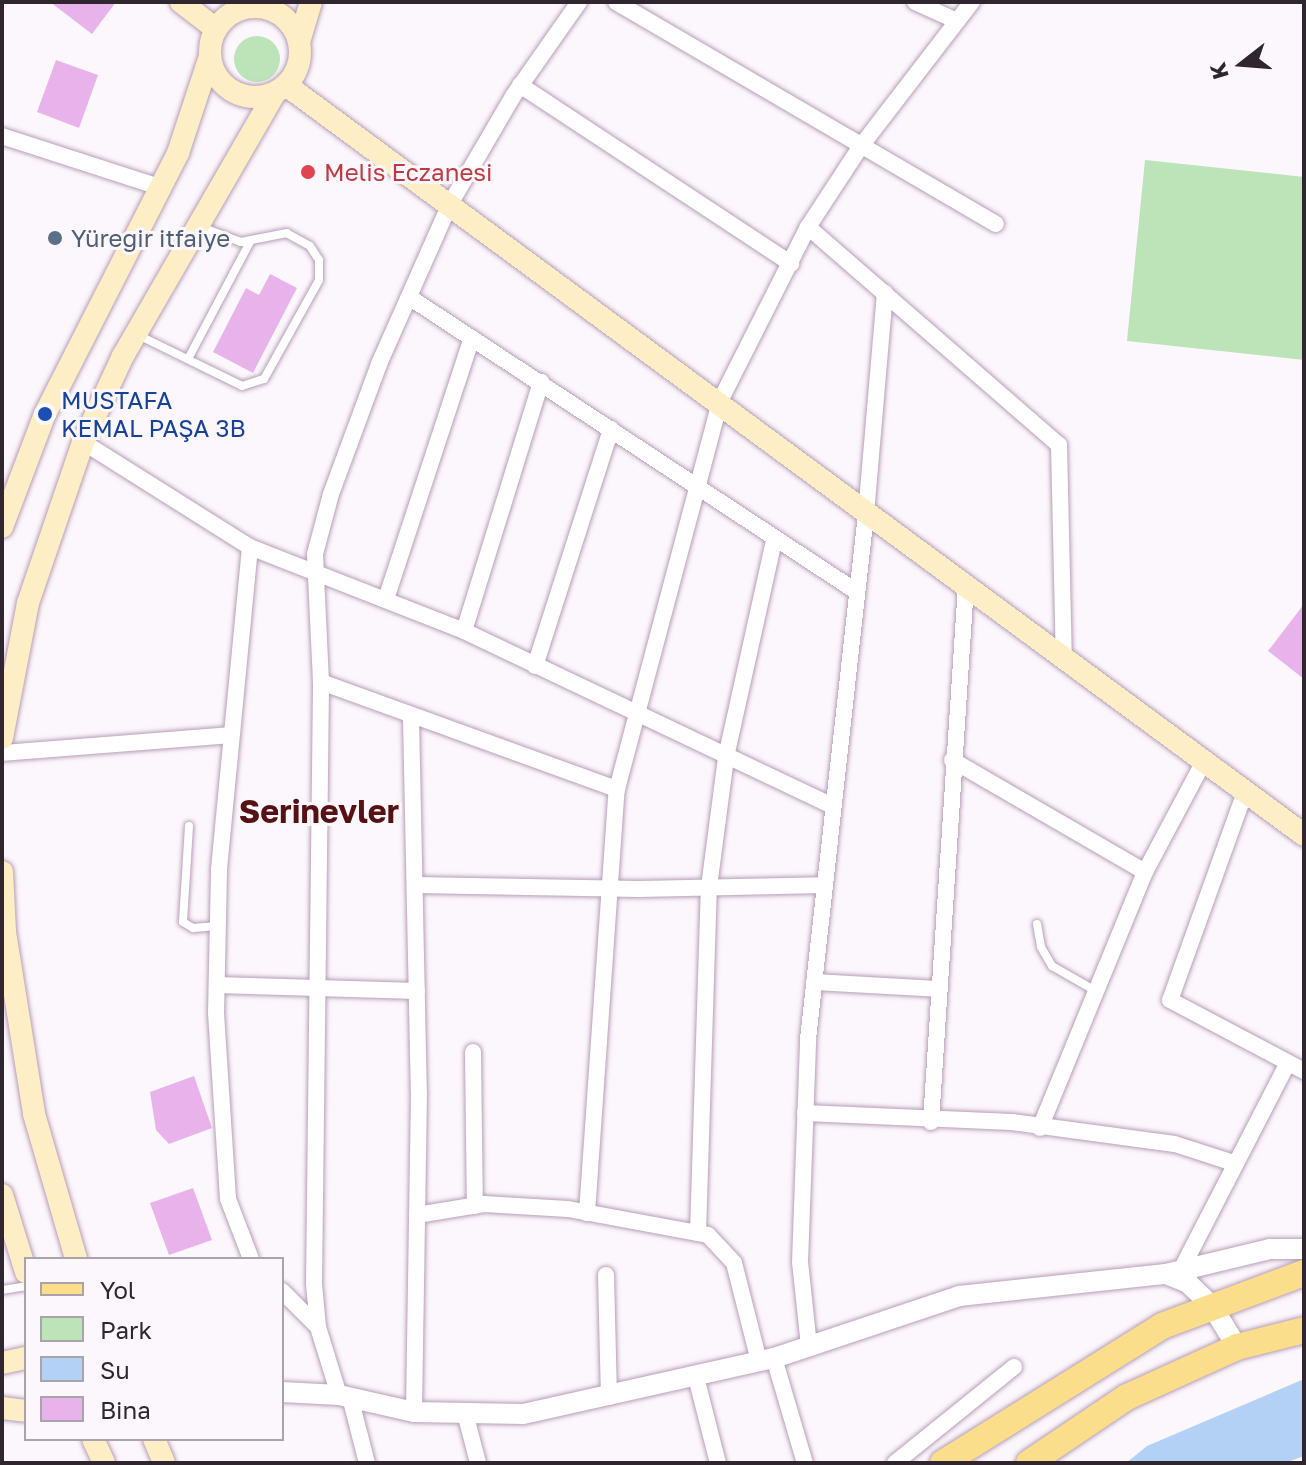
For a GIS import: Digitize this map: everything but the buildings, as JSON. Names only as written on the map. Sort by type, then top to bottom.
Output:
[{"type":"main road","points":[[181,2],[216,29]]},
{"type":"main road","points":[[2,738],[28,603],[83,442],[136,334],[196,225],[280,89],[296,72],[299,42],[311,2]]},
{"type":"main road","points":[[2,527],[45,414],[178,153],[216,29],[240,6],[268,9],[282,16],[299,42]]},
{"type":"main road","points":[[210,56],[221,82],[232,91],[260,97],[280,89]]},
{"type":"main road","points":[[280,89],[450,204],[1304,835]]},
{"type":"main road","points":[[2,872],[5,932],[34,1114],[75,1257]]},
{"type":"main road","points":[[2,1195],[24,1266]]},
{"type":"main road","points":[[943,1463],[1162,1326],[1304,1273]]},
{"type":"main road","points":[[1029,1463],[1127,1397],[1237,1347],[1304,1330]]},
{"type":"main road","points":[[2,1363],[24,1358]]},
{"type":"main road","points":[[2,1408],[24,1411]]},
{"type":"main road","points":[[94,1441],[104,1463]]},
{"type":"main road","points":[[155,1441],[164,1463]]},
{"type":"street","points":[[367,1463],[318,1327],[316,988],[321,682],[316,570],[331,494],[409,297],[450,204],[520,85],[579,2]]},
{"type":"street","points":[[616,2],[996,224]]},
{"type":"street","points":[[915,2],[957,21]]},
{"type":"street","points":[[587,1213],[617,789],[720,401],[808,227],[861,146],[972,2]]},
{"type":"street","points":[[520,85],[791,264]]},
{"type":"street","points":[[2,136],[159,187]]},
{"type":"street","points":[[808,227],[1059,445],[1064,659]]},
{"type":"street","points":[[809,1346],[800,1262],[805,1113],[814,982],[854,590],[866,514],[885,293]]},
{"type":"street","points":[[409,297],[541,382],[774,541],[854,590]]},
{"type":"street","points":[[386,599],[472,338]]},
{"type":"street","points":[[464,631],[541,382]]},
{"type":"street","points":[[535,666],[611,429]]},
{"type":"street","points":[[83,442],[250,547],[316,570],[464,631],[832,806]]},
{"type":"street","points":[[698,1233],[709,887],[726,757],[774,541]]},
{"type":"street","points":[[250,547],[230,735],[217,985],[228,1199],[250,1257]]},
{"type":"street","points":[[931,1122],[952,760],[966,585]]},
{"type":"street","points":[[321,682],[411,718],[617,789]]},
{"type":"street","points":[[411,718],[417,991],[414,1412]]},
{"type":"street","points":[[2,753],[230,735]]},
{"type":"street","points":[[952,760],[1145,872]]},
{"type":"street","points":[[1040,1128],[1094,990],[1145,872],[1204,761]]},
{"type":"street","points":[[1245,792],[1170,1000],[1304,1071]]},
{"type":"street","points":[[415,885],[611,889],[824,885]]},
{"type":"street","points":[[814,982],[938,989]]},
{"type":"street","points":[[217,985],[417,991]]},
{"type":"street","points":[[473,1052],[475,1206]]},
{"type":"street","points":[[1174,1272],[1288,1063]]},
{"type":"street","points":[[805,1113],[1040,1128],[1175,1144],[1234,1163]]},
{"type":"street","points":[[417,1215],[475,1206],[587,1213],[708,1235],[734,1263],[805,1463]]},
{"type":"street","points":[[284,1392],[345,1396],[414,1412],[523,1414],[766,1360],[959,1296],[1174,1272],[1270,1249],[1304,1249]]},
{"type":"street","points":[[1174,1272],[1212,1306],[1237,1347]]},
{"type":"street","points":[[606,1275],[609,1397]]},
{"type":"street","points":[[284,1293],[318,1327]]},
{"type":"street","points":[[895,1463],[1014,1367]]},
{"type":"street","points":[[696,1377],[718,1463]]},
{"type":"street","points":[[465,1413],[478,1463]]},
{"type":"lane","points":[[136,334],[242,386],[260,382],[319,280],[316,253],[287,233],[276,232],[250,242],[231,241],[196,225]]},
{"type":"lane","points":[[188,359],[250,242]]},
{"type":"lane","points":[[189,826],[183,922],[193,928],[218,926]]},
{"type":"lane","points":[[1037,924],[1041,947],[1052,966],[1094,990]]},
{"type":"lane","points":[[2,1290],[24,1286]]},
{"type":"green space","points":[[257,36],[273,43],[280,59],[273,75],[257,82],[241,75],[234,59],[241,43]]},
{"type":"green space","points":[[1145,160],[1304,177],[1304,360],[1127,341]]},
{"type":"water","points":[[1304,1379],[1304,1456],[1285,1463],[1126,1463],[1147,1446]]},
{"type":"place","name":"Melis Eczanesi","points":[[308,172]]},
{"type":"place","name":"Yüreğir itfaiye","points":[[55,238]]},
{"type":"place","name":"MUSTAFA KEMAL PAŞA 3B","points":[[45,414]]},
{"type":"district","name":"Serinevler","points":[[319,811]]}]
